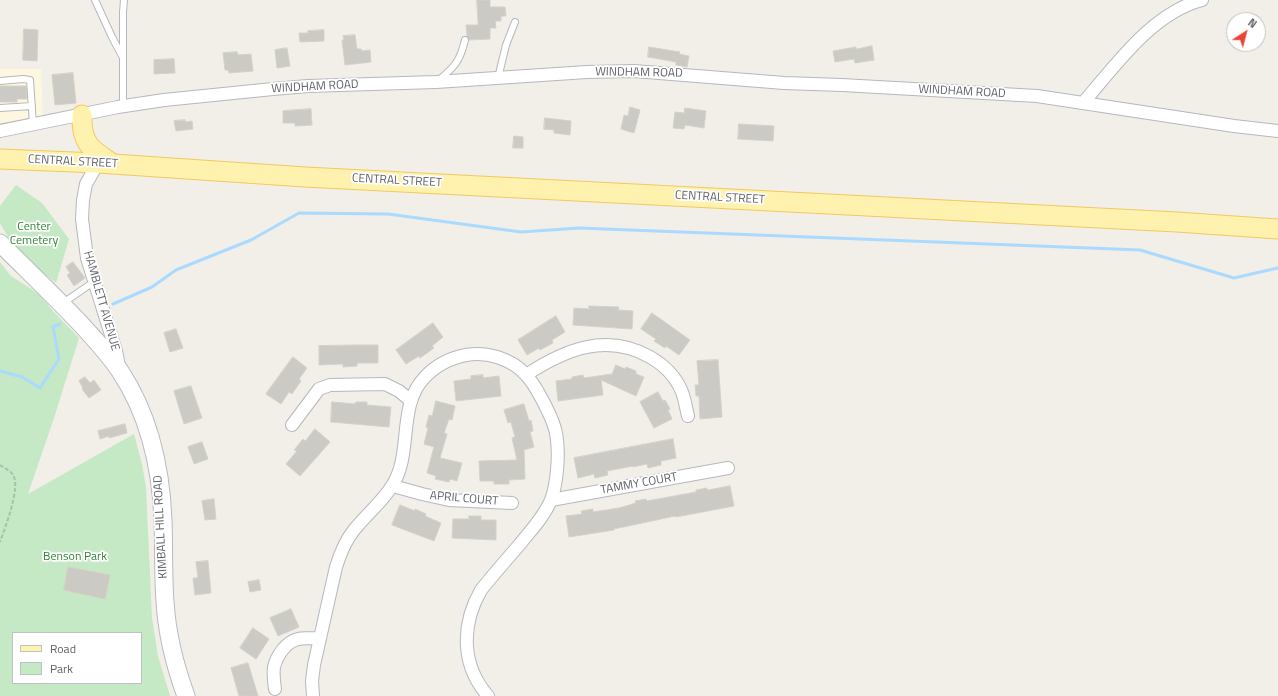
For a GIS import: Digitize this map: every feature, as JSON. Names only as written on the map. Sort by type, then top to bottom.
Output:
[{"type":"main road","points":[[82,115],[82,128],[86,141],[106,163]]},
{"type":"main road","name":"CENTRAL STREET","points":[[0,159],[106,163],[305,176],[1177,222],[1278,229]]},
{"type":"street","points":[[1083,103],[1125,55],[1156,24],[1180,7],[1202,0]]},
{"type":"street","name":"WINDHAM ROAD","points":[[0,131],[164,100],[273,88],[436,82],[587,72],[657,72],[784,83],[1037,96],[1278,131]]},
{"type":"street","name":"HAMBLETT AVENUE","points":[[106,163],[86,184],[82,219],[87,258],[116,352],[120,371]]},
{"type":"street","name":"KIMBALL HILL ROAD","points":[[0,243],[61,304],[104,350],[120,371],[140,409],[148,430],[159,475],[163,521],[167,626],[183,695]]},
{"type":"street","points":[[526,375],[547,362],[566,353],[598,345],[621,345],[648,356],[662,365],[670,373],[682,393],[688,416]]},
{"type":"street","points":[[313,696],[312,681],[314,665],[340,553],[354,531],[392,486],[401,462],[404,435],[411,402],[419,384],[439,365],[456,357],[473,354],[494,356],[509,362],[526,375],[549,411],[557,439],[558,457],[555,486],[551,500],[544,514],[481,590],[471,612],[467,635],[469,658],[476,680],[488,696]]},
{"type":"street","points":[[292,425],[319,389],[330,385],[385,384],[398,391],[411,402]]},
{"type":"street","name":"TAMMY COURT","points":[[551,500],[728,468]]},
{"type":"street","name":"APRIL COURT","points":[[392,486],[449,500],[512,503]]},
{"type":"street","points":[[275,689],[274,667],[277,659],[286,646],[292,641],[299,639],[320,638]]},
{"type":"lane","points":[[95,0],[123,57]]},
{"type":"lane","points":[[123,107],[124,0]]},
{"type":"lane","points":[[498,78],[506,45],[515,22]]},
{"type":"lane","points":[[436,82],[457,64],[462,54],[465,40]]},
{"type":"lane","points":[[0,80],[30,80],[33,124]]},
{"type":"lane","points":[[0,108],[32,106]]},
{"type":"lane","points":[[61,304],[95,281]]},
{"type":"path","points":[[0,465],[10,472],[16,483],[0,542]]},
{"type":"shaded area","points":[[0,69],[41,69],[43,118],[0,123]]},
{"type":"green space","name":"Center Cemetery","points":[[16,185],[42,203],[69,239],[56,283],[16,251],[0,223],[0,206]]},
{"type":"green space","name":"Benson Park","points":[[0,262],[11,276],[39,294],[79,338],[28,494],[134,434],[146,487],[152,618],[158,656],[170,696],[0,696]]},
{"type":"building","points":[[477,0],[490,0],[490,7],[505,7],[506,16],[501,16],[501,21],[495,21],[496,28],[490,28],[490,39],[469,40],[467,36],[466,25],[478,25]]},
{"type":"building","points":[[24,29],[38,30],[37,61],[23,60]]},
{"type":"building","points":[[324,30],[324,41],[300,42],[299,33]]},
{"type":"building","points":[[355,35],[357,49],[361,49],[362,51],[370,50],[371,62],[345,65],[342,40],[344,40],[343,36]]},
{"type":"building","points":[[872,46],[874,60],[855,63],[854,59],[835,62],[833,51]]},
{"type":"building","points":[[649,47],[680,52],[679,54],[689,56],[687,67],[676,65],[676,62],[648,57]]},
{"type":"building","points":[[287,48],[290,66],[277,68],[275,50]]},
{"type":"building","points":[[237,52],[238,55],[251,54],[253,71],[229,73],[228,70],[225,70],[223,53]]},
{"type":"building","points":[[174,59],[175,73],[154,74],[154,60]]},
{"type":"building","points":[[73,73],[76,103],[55,105],[52,75]]},
{"type":"building","points":[[0,86],[26,86],[27,99],[17,99],[17,102],[0,102]]},
{"type":"building","points":[[630,107],[640,110],[634,133],[621,129],[624,115],[628,116]]},
{"type":"building","points":[[685,108],[706,111],[704,128],[685,125],[684,129],[673,128],[675,112],[684,113]]},
{"type":"building","points":[[311,109],[312,125],[295,126],[295,123],[283,123],[283,111]]},
{"type":"building","points":[[545,118],[571,121],[570,135],[554,133],[554,130],[544,129]]},
{"type":"building","points":[[185,120],[185,122],[192,121],[193,129],[176,131],[174,121]]},
{"type":"building","points":[[739,124],[774,126],[773,141],[738,139]]},
{"type":"building","points":[[514,136],[523,137],[523,148],[513,148]]},
{"type":"building","points":[[73,262],[85,278],[74,286],[67,275],[70,273],[66,267]]},
{"type":"building","points":[[589,306],[619,307],[618,310],[633,311],[632,329],[573,325],[574,308],[589,309]]},
{"type":"building","points":[[652,313],[690,340],[679,355],[666,346],[665,348],[654,341],[656,339],[641,329]]},
{"type":"building","points":[[556,316],[565,332],[552,340],[553,343],[540,350],[539,348],[527,355],[518,340]]},
{"type":"building","points":[[433,323],[443,337],[432,346],[434,348],[420,358],[419,356],[406,364],[396,350]]},
{"type":"building","points":[[176,329],[183,348],[170,352],[164,333]]},
{"type":"building","points":[[378,345],[378,363],[357,363],[357,366],[343,367],[343,364],[319,365],[319,346]]},
{"type":"building","points":[[293,357],[307,368],[299,379],[301,381],[292,394],[289,392],[281,404],[266,394]]},
{"type":"building","points":[[718,360],[722,417],[700,419],[699,396],[696,396],[695,385],[699,385],[697,361]]},
{"type":"building","points":[[616,365],[625,369],[626,367],[636,371],[636,374],[644,377],[636,396],[601,380],[603,395],[558,401],[556,381],[572,379],[572,377],[583,375],[584,378],[612,374]]},
{"type":"building","points":[[483,375],[483,378],[499,376],[501,396],[456,401],[454,381],[471,379],[471,376]]},
{"type":"building","points":[[85,377],[90,383],[94,380],[101,390],[89,398],[82,389],[83,388],[79,381]]},
{"type":"building","points":[[191,386],[202,418],[184,424],[174,391]]},
{"type":"building","points":[[658,392],[670,409],[668,410],[672,419],[654,428],[640,402]]},
{"type":"building","points":[[436,401],[455,406],[452,420],[449,419],[444,433],[447,434],[440,458],[462,463],[457,481],[450,479],[449,482],[435,479],[436,476],[427,473],[434,447],[424,444],[428,428],[426,427],[429,415],[432,416]]},
{"type":"building","points":[[332,402],[355,404],[356,402],[367,402],[367,405],[391,407],[389,427],[331,422]]},
{"type":"building","points":[[524,404],[529,421],[531,420],[533,431],[530,432],[534,447],[524,450],[525,479],[509,480],[509,484],[494,484],[494,481],[480,481],[479,461],[517,460],[512,438],[515,437],[511,422],[508,423],[504,410]]},
{"type":"building","points":[[125,424],[127,433],[100,439],[98,431]]},
{"type":"building","points":[[315,429],[330,442],[300,476],[286,464],[297,451],[294,450],[303,439],[305,441]]},
{"type":"building","points":[[673,439],[676,458],[661,461],[661,465],[648,468],[647,464],[633,466],[607,471],[608,475],[595,478],[594,474],[578,478],[574,458]]},
{"type":"building","points":[[202,442],[208,459],[194,464],[188,447]]},
{"type":"building","points":[[730,486],[734,506],[675,516],[614,530],[569,537],[566,516],[582,514],[581,511],[593,509],[593,512],[619,508],[636,503],[635,501],[646,499],[647,501],[696,492],[696,490],[707,488],[707,490]]},
{"type":"building","points":[[214,499],[216,519],[205,520],[202,501]]},
{"type":"building","points":[[400,505],[415,511],[415,509],[426,514],[425,516],[441,523],[434,541],[392,525]]},
{"type":"building","points":[[469,516],[481,516],[481,520],[496,520],[496,540],[452,538],[453,519],[469,519]]},
{"type":"building","points":[[208,561],[211,593],[195,595],[193,578],[198,578],[196,562]]},
{"type":"building","points":[[68,567],[110,575],[105,599],[64,590]]},
{"type":"building","points":[[259,580],[261,590],[250,592],[248,582]]},
{"type":"building","points":[[291,609],[299,627],[278,636],[270,618]]},
{"type":"building","points":[[253,628],[269,639],[256,659],[240,648]]},
{"type":"building","points":[[248,663],[258,696],[239,696],[231,668]]},
{"type":"waterway","points":[[113,304],[152,287],[176,270],[251,240],[299,213],[388,214],[521,232],[579,228],[1140,250],[1234,278],[1278,268]]},
{"type":"waterway","points":[[0,371],[22,377],[40,388],[59,359],[53,327],[60,324]]}]
